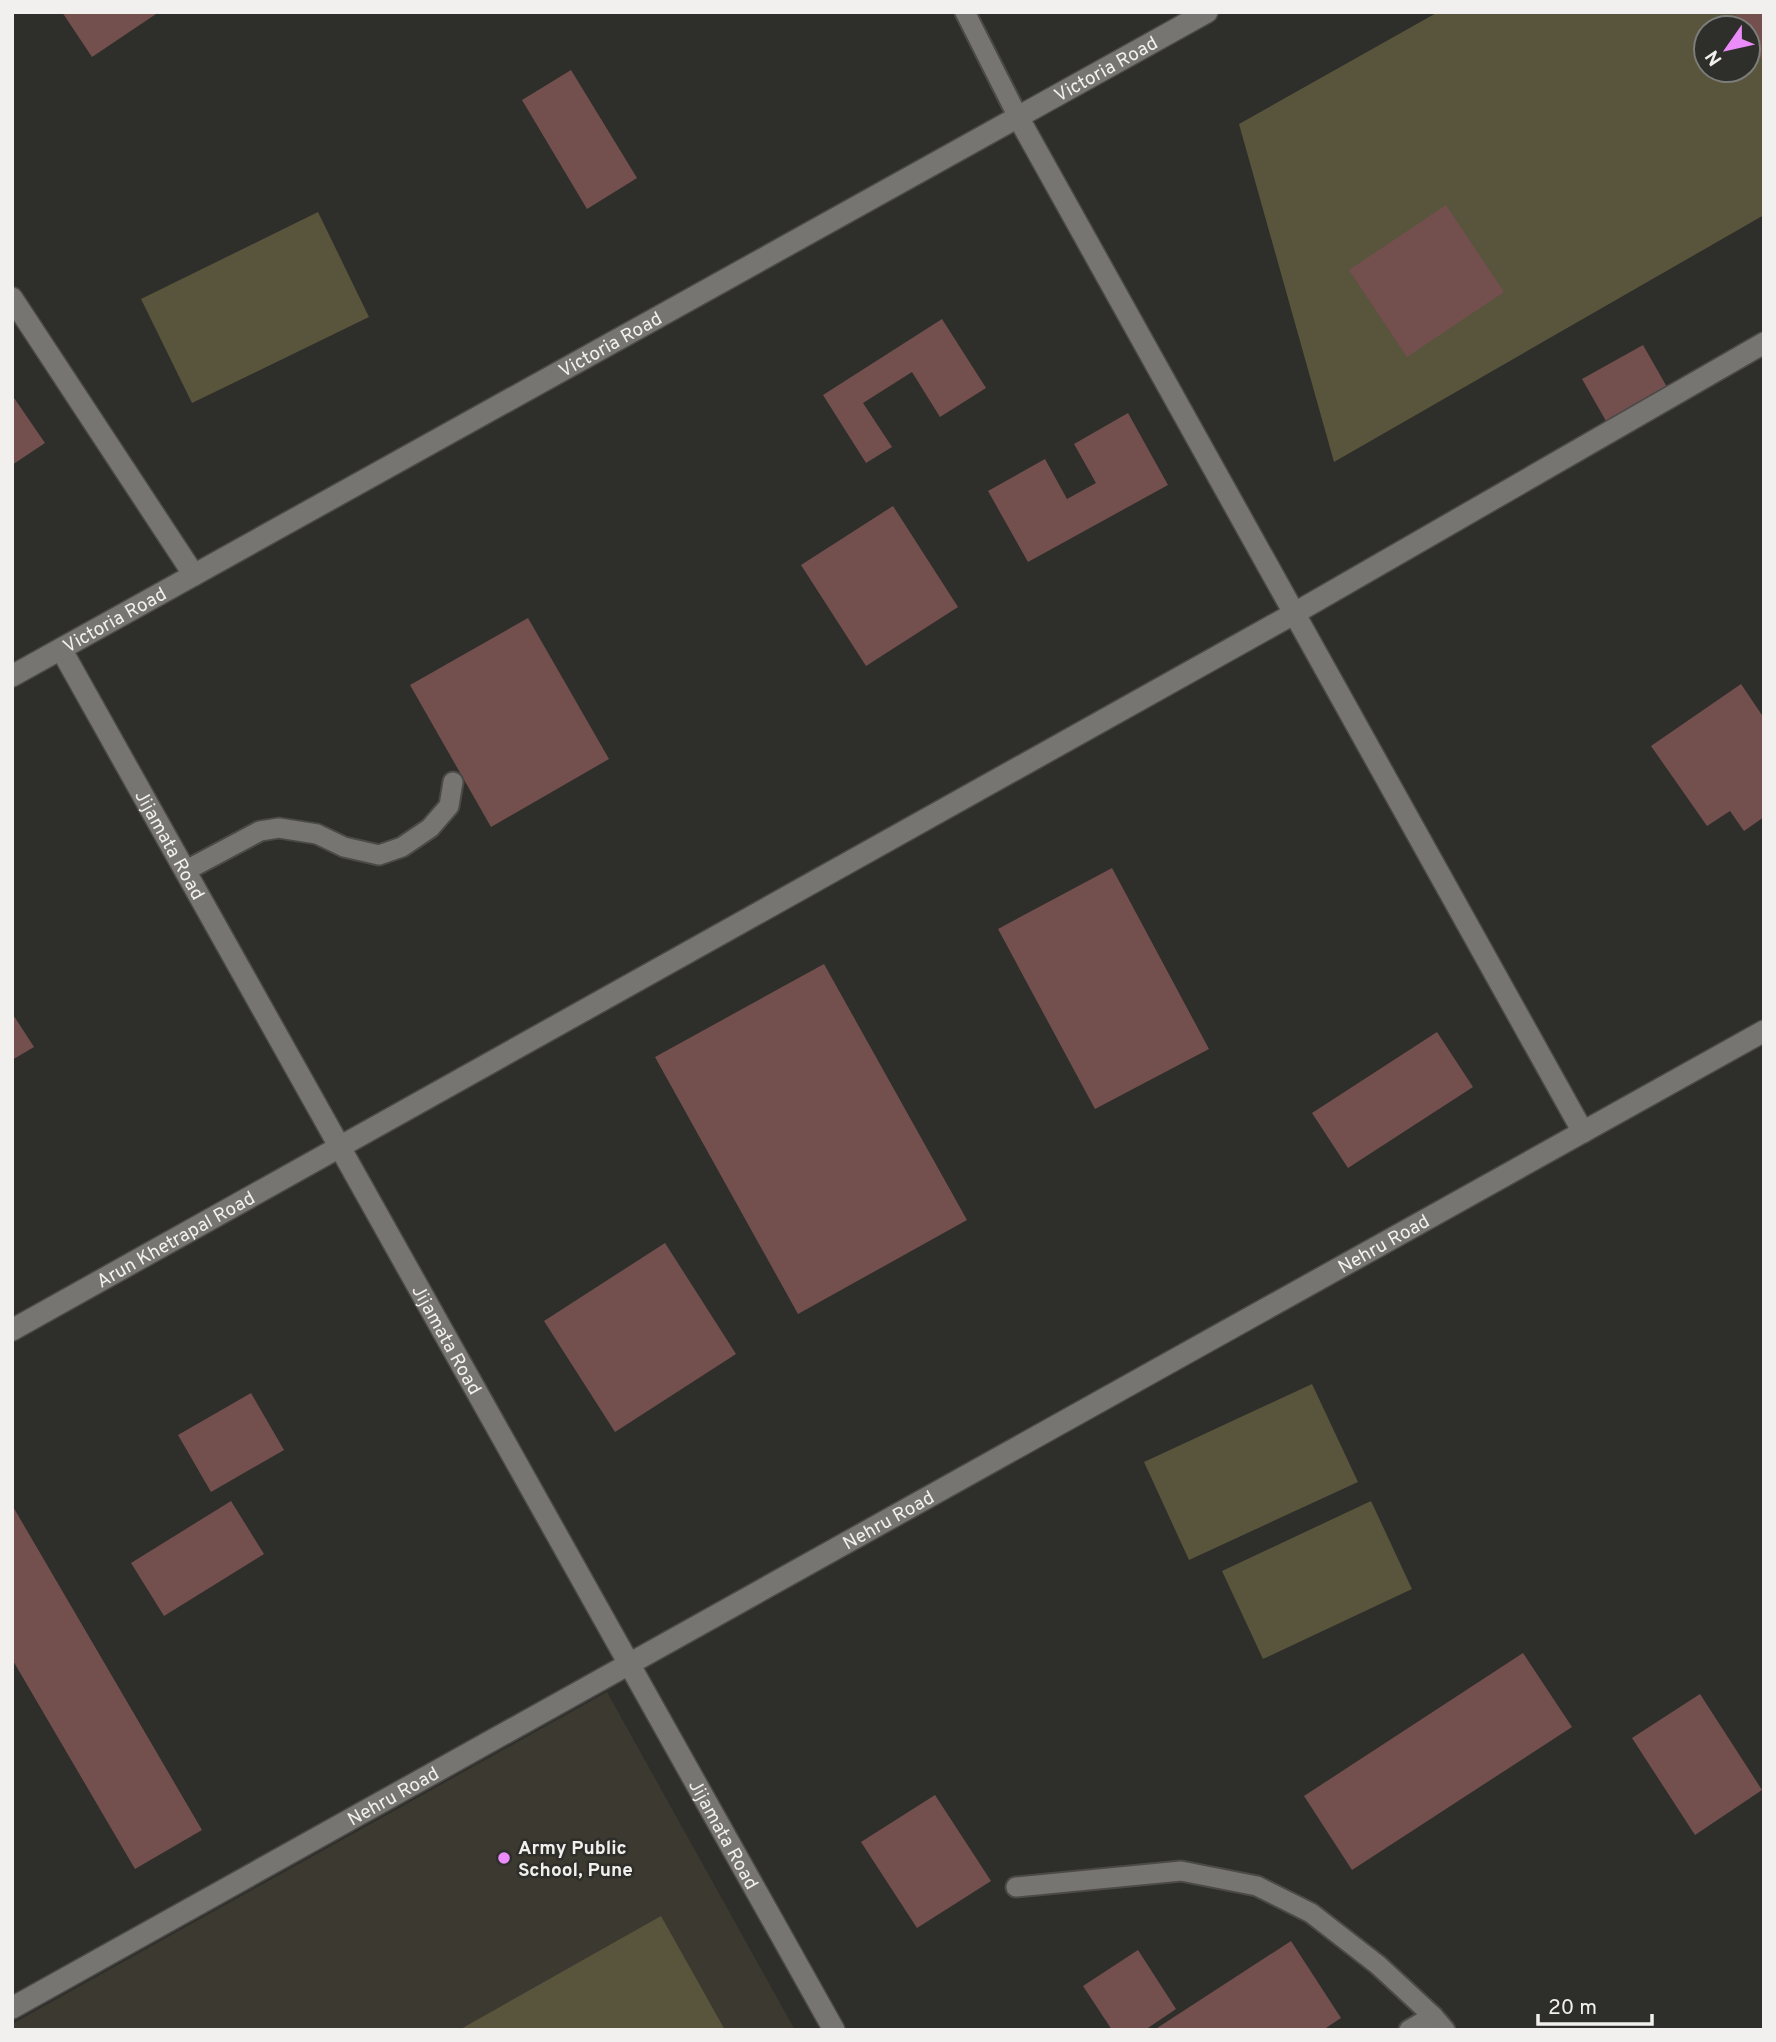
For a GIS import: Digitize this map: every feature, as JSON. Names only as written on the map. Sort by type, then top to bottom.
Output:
[{"type":"street","name":"Victoria Road","points":[[12,676],[1207,12]]},
{"type":"street","points":[[1017,117],[1583,1132]]},
{"type":"street","points":[[12,298],[194,575]]},
{"type":"street","name":"Arun Khetrapal Road","points":[[12,1330],[1295,613],[1764,343]]},
{"type":"street","name":"Jijamata Road","points":[[61,649],[834,2030]]},
{"type":"street","name":"Nehru Road","points":[[12,2008],[1764,1031]]},
{"type":"lane","points":[[965,12],[1017,117]]},
{"type":"lane","points":[[185,871],[260,831],[279,828],[317,834],[344,848],[379,855],[402,847],[430,828],[449,806],[453,782]]},
{"type":"lane","points":[[1016,1887],[1181,1871],[1256,1886],[1311,1913],[1378,1965],[1439,2023]]},
{"type":"lane","points":[[1409,2030],[1439,2023]]},
{"type":"shaded area","points":[[1438,12],[1764,12],[1764,215],[1334,462],[1239,124]]},
{"type":"shaded area","points":[[318,212],[369,317],[192,403],[141,299]]},
{"type":"shaded area","points":[[1312,1384],[1358,1482],[1189,1560],[1144,1462]]},
{"type":"shaded area","points":[[1371,1501],[1412,1589],[1263,1659],[1222,1571]]},
{"type":"shaded area","name":"Army Public School, Pune","points":[[607,1692],[795,2030],[12,2030],[12,2024]]},
{"type":"shaded area","points":[[661,1916],[725,2030],[459,2030]]},
{"type":"building","points":[[62,12],[159,12],[92,57]]},
{"type":"building","points":[[1734,12],[1764,12],[1764,63],[1762,14]]},
{"type":"building","points":[[571,70],[637,178],[587,209],[522,100]]},
{"type":"building","points":[[1446,205],[1504,292],[1407,357],[1349,270]]},
{"type":"building","points":[[942,319],[986,388],[940,417],[912,372],[863,403],[892,447],[866,463],[823,395]]},
{"type":"building","points":[[1643,345],[1671,394],[1610,428],[1582,379]]},
{"type":"building","points":[[12,395],[45,443],[12,465]]},
{"type":"building","points":[[1128,413],[1168,485],[1028,562],[988,491],[1045,459],[1067,499],[1096,483],[1074,444]]},
{"type":"building","points":[[893,506],[958,607],[866,666],[801,565]]},
{"type":"building","points":[[528,618],[609,759],[491,827],[410,685]]},
{"type":"building","points":[[1741,684],[1764,718],[1764,817],[1744,831],[1730,811],[1707,826],[1651,746]]},
{"type":"building","points":[[1112,868],[1209,1049],[1095,1109],[998,929]]},
{"type":"building","points":[[824,964],[967,1220],[798,1314],[655,1057]]},
{"type":"building","points":[[12,1013],[34,1047],[12,1060]]},
{"type":"building","points":[[1437,1032],[1473,1087],[1348,1168],[1312,1113]]},
{"type":"building","points":[[665,1243],[736,1354],[615,1432],[544,1321]]},
{"type":"building","points":[[251,1393],[284,1450],[211,1492],[178,1435]]},
{"type":"building","points":[[231,1501],[264,1554],[164,1616],[131,1563]]},
{"type":"building","points":[[12,1505],[202,1830],[135,1869],[12,1659]]},
{"type":"building","points":[[1523,1653],[1572,1727],[1352,1870],[1304,1796]]},
{"type":"building","points":[[1700,1694],[1762,1790],[1695,1835],[1632,1738]]},
{"type":"building","points":[[935,1795],[991,1881],[917,1928],[861,1842]]},
{"type":"building","points":[[1291,1941],[1341,2018],[1323,2030],[1154,2030]]},
{"type":"building","points":[[1138,1950],[1176,2009],[1145,2030],[1112,2030],[1083,1986]]},
{"type":"place","name":"Army Public School, Pune","points":[[504,1858]]}]
